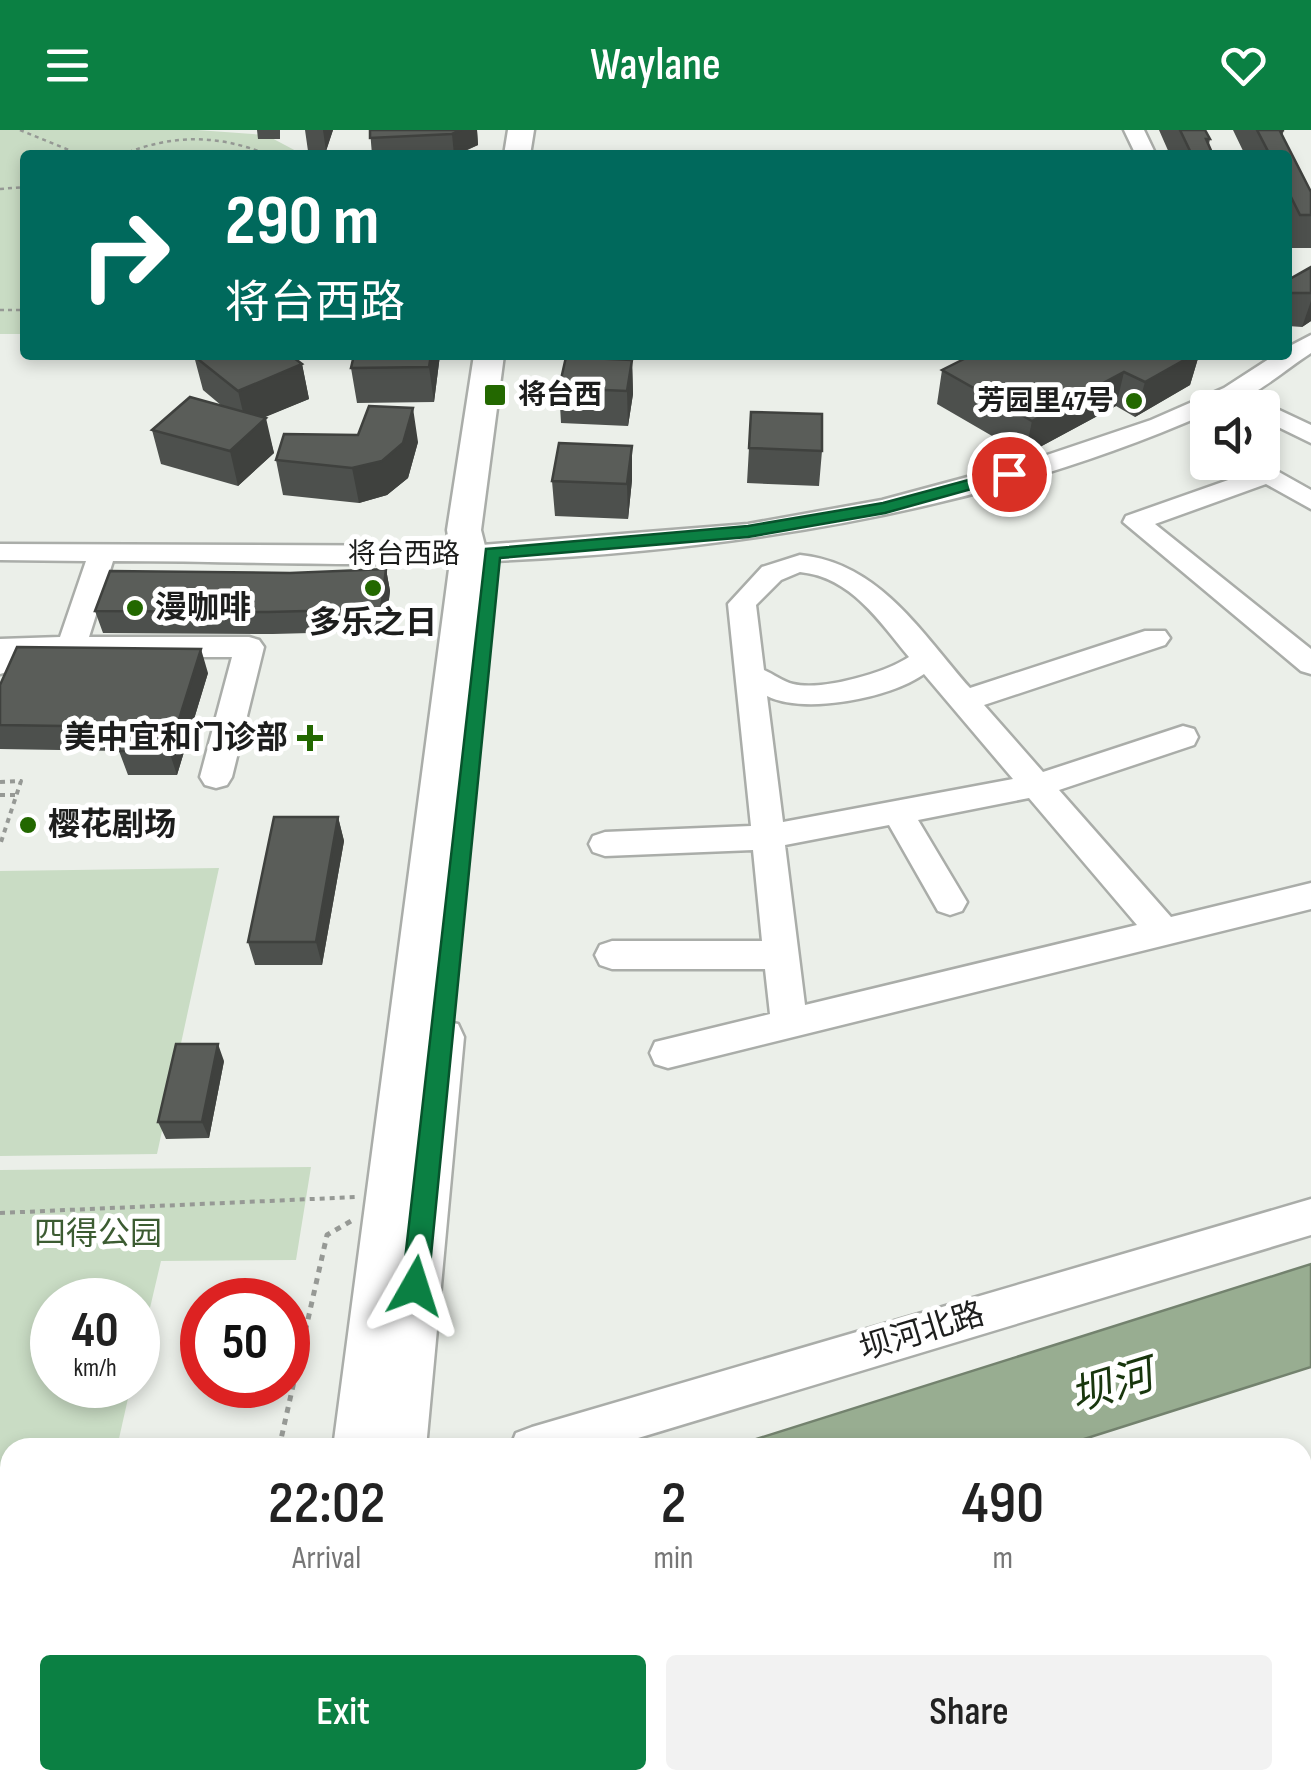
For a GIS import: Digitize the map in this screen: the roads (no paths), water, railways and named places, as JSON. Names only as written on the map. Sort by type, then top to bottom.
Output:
[{"type":"main road","points":[[395,1438],[480,554],[464,530],[488,360]]},
{"type":"main road","points":[[394,1438],[391,1196],[480,554],[516,360]]},
{"type":"street","name":"将台西路","points":[[1292,360],[1311,342]]},
{"type":"street","points":[[1240,360],[1249,390]]},
{"type":"street","name":"将台西路","points":[[1260,390],[1292,360]]},
{"type":"street","name":"将台西路","points":[[0,552],[480,554],[770,528],[885,508],[1047,464],[1190,416]]},
{"type":"street","points":[[1280,416],[1311,435]]},
{"type":"street","points":[[1311,502],[1268,474],[1136,522],[1311,664]]},
{"type":"street","points":[[770,528],[790,565]]},
{"type":"street","points":[[72,646],[102,553]]},
{"type":"street","points":[[789,1024],[742,604],[761,578],[780,565],[814,564],[842,574],[869,592],[1165,934]]},
{"type":"street","points":[[966,700],[1155,638]]},
{"type":"street","points":[[0,664],[6,647],[249,647],[216,776]]},
{"type":"street","points":[[752,676],[790,694],[858,689],[906,673],[929,658]]},
{"type":"street","points":[[605,844],[768,836],[1038,786],[1183,737]]},
{"type":"street","points":[[896,812],[950,902]]},
{"type":"street","points":[[668,1054],[1311,896]]},
{"type":"street","points":[[612,955],[780,955]]},
{"type":"street","name":"坝河北路","points":[[566,1438],[1311,1217]]},
{"type":"water","name":"坝河","points":[[1311,1264],[1311,1367],[1087,1438],[760,1438]]},
{"type":"place","name":"将台西","points":[[495,395]]},
{"type":"place","name":"芳园里47号","points":[[1134,401]]},
{"type":"place","name":"多乐之日","points":[[373,588]]},
{"type":"place","name":"漫咖啡","points":[[135,608]]},
{"type":"place","name":"美中宜和门诊部","points":[[310,738]]},
{"type":"place","name":"樱花剧场","points":[[28,825]]},
{"type":"park label","name":"四得公园","points":[[98,1234]]}]
